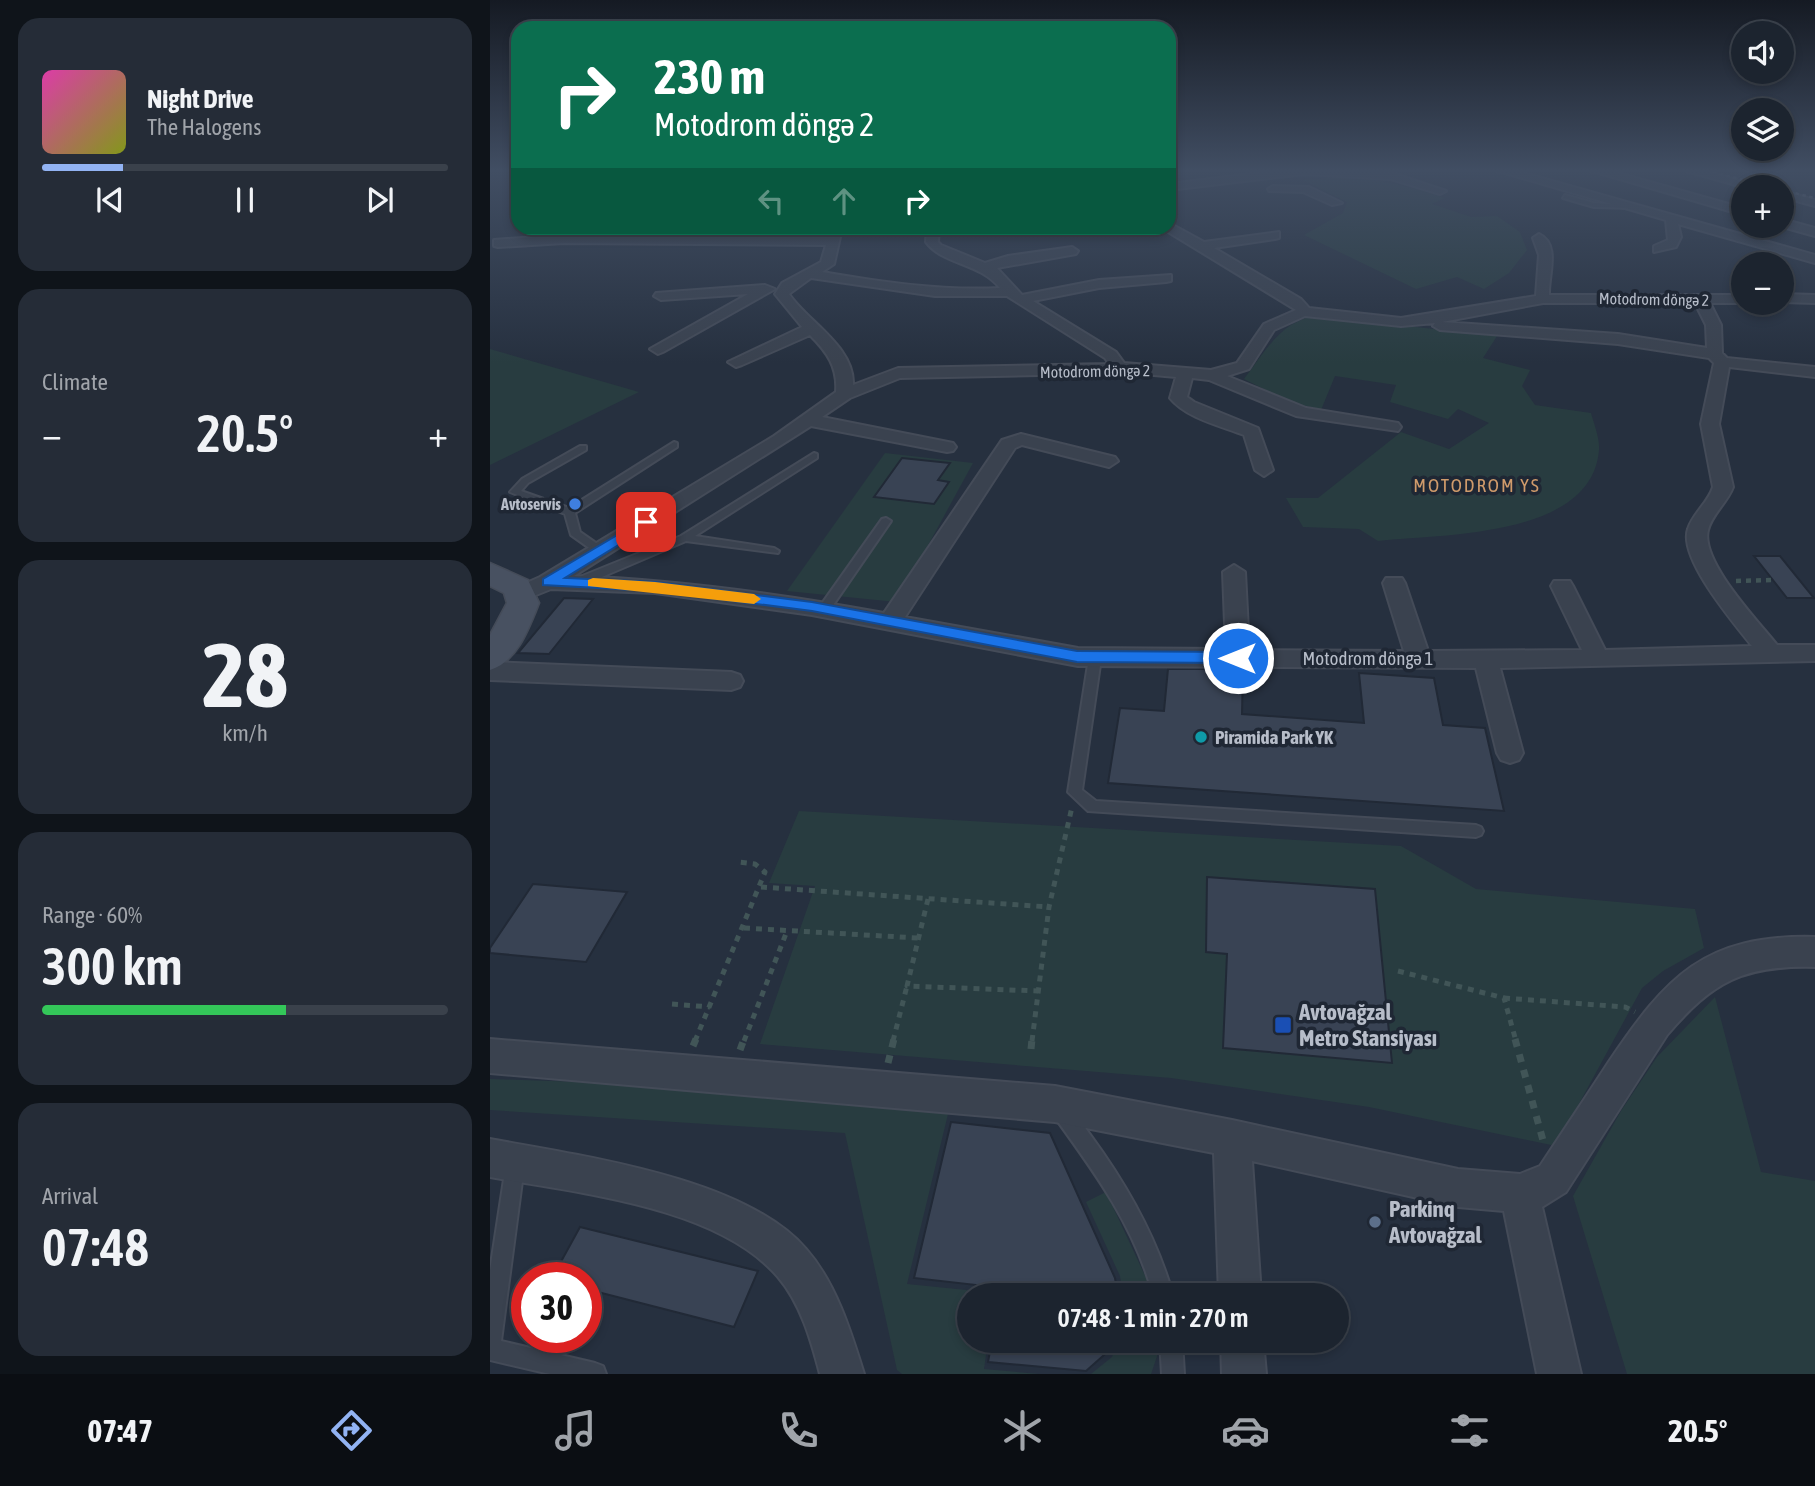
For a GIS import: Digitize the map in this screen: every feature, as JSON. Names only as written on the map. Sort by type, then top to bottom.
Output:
[{"type":"main road","points":[[490,573],[535,588],[523,603],[520,618],[490,658]]},
{"type":"street","points":[[1182,234],[1296,302],[1306,312]]},
{"type":"street","points":[[1658,249],[1669,247],[1676,234]]},
{"type":"street","points":[[1739,234],[1815,258]]},
{"type":"street","points":[[498,243],[564,239],[605,242],[805,235]]},
{"type":"street","points":[[658,349],[776,288],[811,275],[828,262],[834,235]]},
{"type":"street","points":[[932,235],[932,242],[937,248],[1000,276],[1015,296],[1111,355],[1119,368]]},
{"type":"street","points":[[1203,246],[1275,235]]},
{"type":"street","points":[[1539,238],[1549,262],[1541,290],[1543,299]]},
{"type":"street","points":[[984,268],[1008,260],[1072,251]]},
{"type":"street","points":[[811,275],[922,293],[1015,296],[1166,278]]},
{"type":"street","points":[[661,296],[776,288]]},
{"type":"street","points":[[776,288],[830,347],[845,377],[844,394]]},
{"type":"street","points":[[1794,298],[1815,299]]},
{"type":"street","name":"Motodrom döngə 2","points":[[535,588],[809,421],[844,394],[907,372],[1021,372],[1119,368],[1212,375],[1243,366],[1269,327],[1289,316],[1306,312],[1401,322],[1543,299],[1731,299]]},
{"type":"street","points":[[1700,300],[1713,318],[1716,332],[1718,358],[1710,432],[1723,486],[1721,496],[1697,531],[1701,553],[1770,653]]},
{"type":"street","points":[[1479,310],[1513,332]]},
{"type":"street","points":[[1420,321],[1437,326],[1618,340],[1815,372]]},
{"type":"street","points":[[736,362],[812,328]]},
{"type":"street","points":[[1185,374],[1178,398],[1188,406],[1252,432],[1264,470]]},
{"type":"street","points":[[1212,375],[1302,412],[1392,427]]},
{"type":"street","points":[[809,421],[947,447]]},
{"type":"street","points":[[892,620],[1008,444],[1021,439],[1109,460]]},
{"type":"street","points":[[1234,572],[1238,658]]},
{"type":"street","name":"Motodrom döngə 1","points":[[535,588],[579,582],[655,586],[825,608],[1043,652],[1096,657],[1598,659],[1815,653]]},
{"type":"street","points":[[1394,583],[1419,659]]},
{"type":"street","points":[[1562,586],[1598,659]]},
{"type":"street","points":[[1486,659],[1510,753]]},
{"type":"street","points":[[490,671],[731,681]]},
{"type":"street","points":[[1559,1374],[1537,1186],[1673,1000],[1697,980],[1737,958],[1759,952],[1815,952]]},
{"type":"street","points":[[490,1056],[1055,1104],[1232,1138],[1458,1188],[1537,1186]]},
{"type":"street","points":[[1232,1138],[1239,1283]]},
{"type":"street","points":[[503,1161],[614,1182],[682,1200],[746,1225],[791,1261],[824,1314],[842,1374]]},
{"type":"street","points":[[1243,1353],[1244,1374]]},
{"type":"lane","points":[[570,512],[674,445]]},
{"type":"lane","points":[[570,512],[515,492],[525,481],[583,448]]},
{"type":"lane","points":[[579,582],[685,538],[814,456]]},
{"type":"lane","points":[[570,512],[575,533],[599,550]]},
{"type":"lane","points":[[825,608],[886,521]]},
{"type":"lane","points":[[685,538],[774,551]]},
{"type":"lane","points":[[1096,657],[1075,792],[1093,807],[1476,831]]},
{"type":"lane","points":[[1055,1104],[1102,1166],[1123,1202],[1160,1283]]},
{"type":"lane","points":[[490,1342],[503,1161]]},
{"type":"lane","points":[[490,1349],[595,1374]]},
{"type":"lane","points":[[1172,1353],[1173,1374]]},
{"type":"path","points":[[1718,580],[1773,580]]},
{"type":"path","points":[[1031,1049],[1049,907],[1075,792]]},
{"type":"path","points":[[682,1072],[765,872],[762,867],[738,862]]},
{"type":"path","points":[[761,887],[1049,907]]},
{"type":"path","points":[[881,1089],[928,899]]},
{"type":"path","points":[[744,928],[918,938]]},
{"type":"path","points":[[730,1076],[787,930]]},
{"type":"path","points":[[1398,971],[1504,998],[1625,1007],[1655,1023]]},
{"type":"path","points":[[906,986],[1038,991]]},
{"type":"path","points":[[1504,998],[1537,1186]]},
{"type":"path","points":[[672,1004],[710,1007]]},
{"type":"green space","points":[[1521,234],[1527,250],[1509,273],[1484,289],[1457,277],[1416,289],[1304,235]]},
{"type":"green space","points":[[1317,316],[1497,336],[1483,358],[1530,370],[1522,386],[1535,405],[1591,413],[1599,450],[1590,479],[1571,500],[1543,516],[1510,526],[1378,541],[1359,529],[1303,527],[1286,498],[1318,498],[1401,432],[1449,449],[1489,423],[1458,409],[1448,419],[1390,402],[1396,385],[1335,376],[1321,410],[1290,402],[1244,379],[1267,348],[1284,331],[1304,319]]},
{"type":"green space","points":[[490,349],[639,392],[490,465]]},
{"type":"green space","points":[[885,453],[973,463],[897,602],[787,591]]},
{"type":"green space","points":[[799,811],[1401,846],[1476,889],[1695,909],[1704,948],[1663,971],[1642,988],[1556,1146],[1369,1107],[1171,1078],[760,1044],[815,886],[769,883]]},
{"type":"green space","points":[[1715,997],[1761,1172],[1815,1181],[1815,1374],[1627,1374],[1573,1196],[1621,1111],[1657,1057]]},
{"type":"green space","points":[[490,1079],[581,1082],[948,1114],[907,1284],[957,1289],[957,1353],[986,1353],[984,1369],[1039,1374],[902,1374],[897,1370],[845,1133],[490,1110]]},
{"type":"green space","points":[[1106,1192],[1148,1283],[1121,1283],[1086,1202]]},
{"type":"green space","points":[[1114,1353],[1158,1353],[1151,1374],[1091,1374]]},
{"type":"building","points":[[902,458],[950,463],[938,480],[949,482],[934,504],[874,497]]},
{"type":"building","points":[[1754,556],[1780,556],[1814,598],[1787,598]]},
{"type":"building","points":[[564,598],[593,599],[549,654],[518,653]]},
{"type":"building","points":[[1168,669],[1243,669],[1242,714],[1364,723],[1359,673],[1434,678],[1443,725],[1485,728],[1504,811],[1108,783],[1120,708],[1164,711]]},
{"type":"building","name":"Avtovağzal Metro Stansiyası","points":[[1207,877],[1375,889],[1392,1063],[1223,1048],[1227,954],[1206,952]]},
{"type":"building","points":[[533,884],[627,892],[586,962],[490,953],[490,948]]},
{"type":"building","points":[[951,1122],[1050,1133],[1116,1283],[958,1283],[914,1278]]},
{"type":"building","points":[[580,1227],[758,1271],[734,1327],[602,1293],[602,1262],[561,1262]]},
{"type":"building","points":[[990,1353],[1106,1353],[1086,1371],[988,1362]]},
{"type":"slow traffic","points":[[593,583],[655,586],[754,599]]},
{"type":"place","name":"Avtoservis","points":[[575,504]]},
{"type":"place","name":"Piramida Park YK","points":[[1201,737]]},
{"type":"place","name":"Avtovağzal Metro Stansiyası","points":[[1283,1025]]},
{"type":"place","name":"Parkinq Avtovağzal","points":[[1375,1222]]},
{"type":"district","name":"MOTODROM YS","points":[[1477,485]]},
{"type":"route","points":[[646,522],[548,582],[655,586],[857,613],[1077,657],[1238,658]]}]
